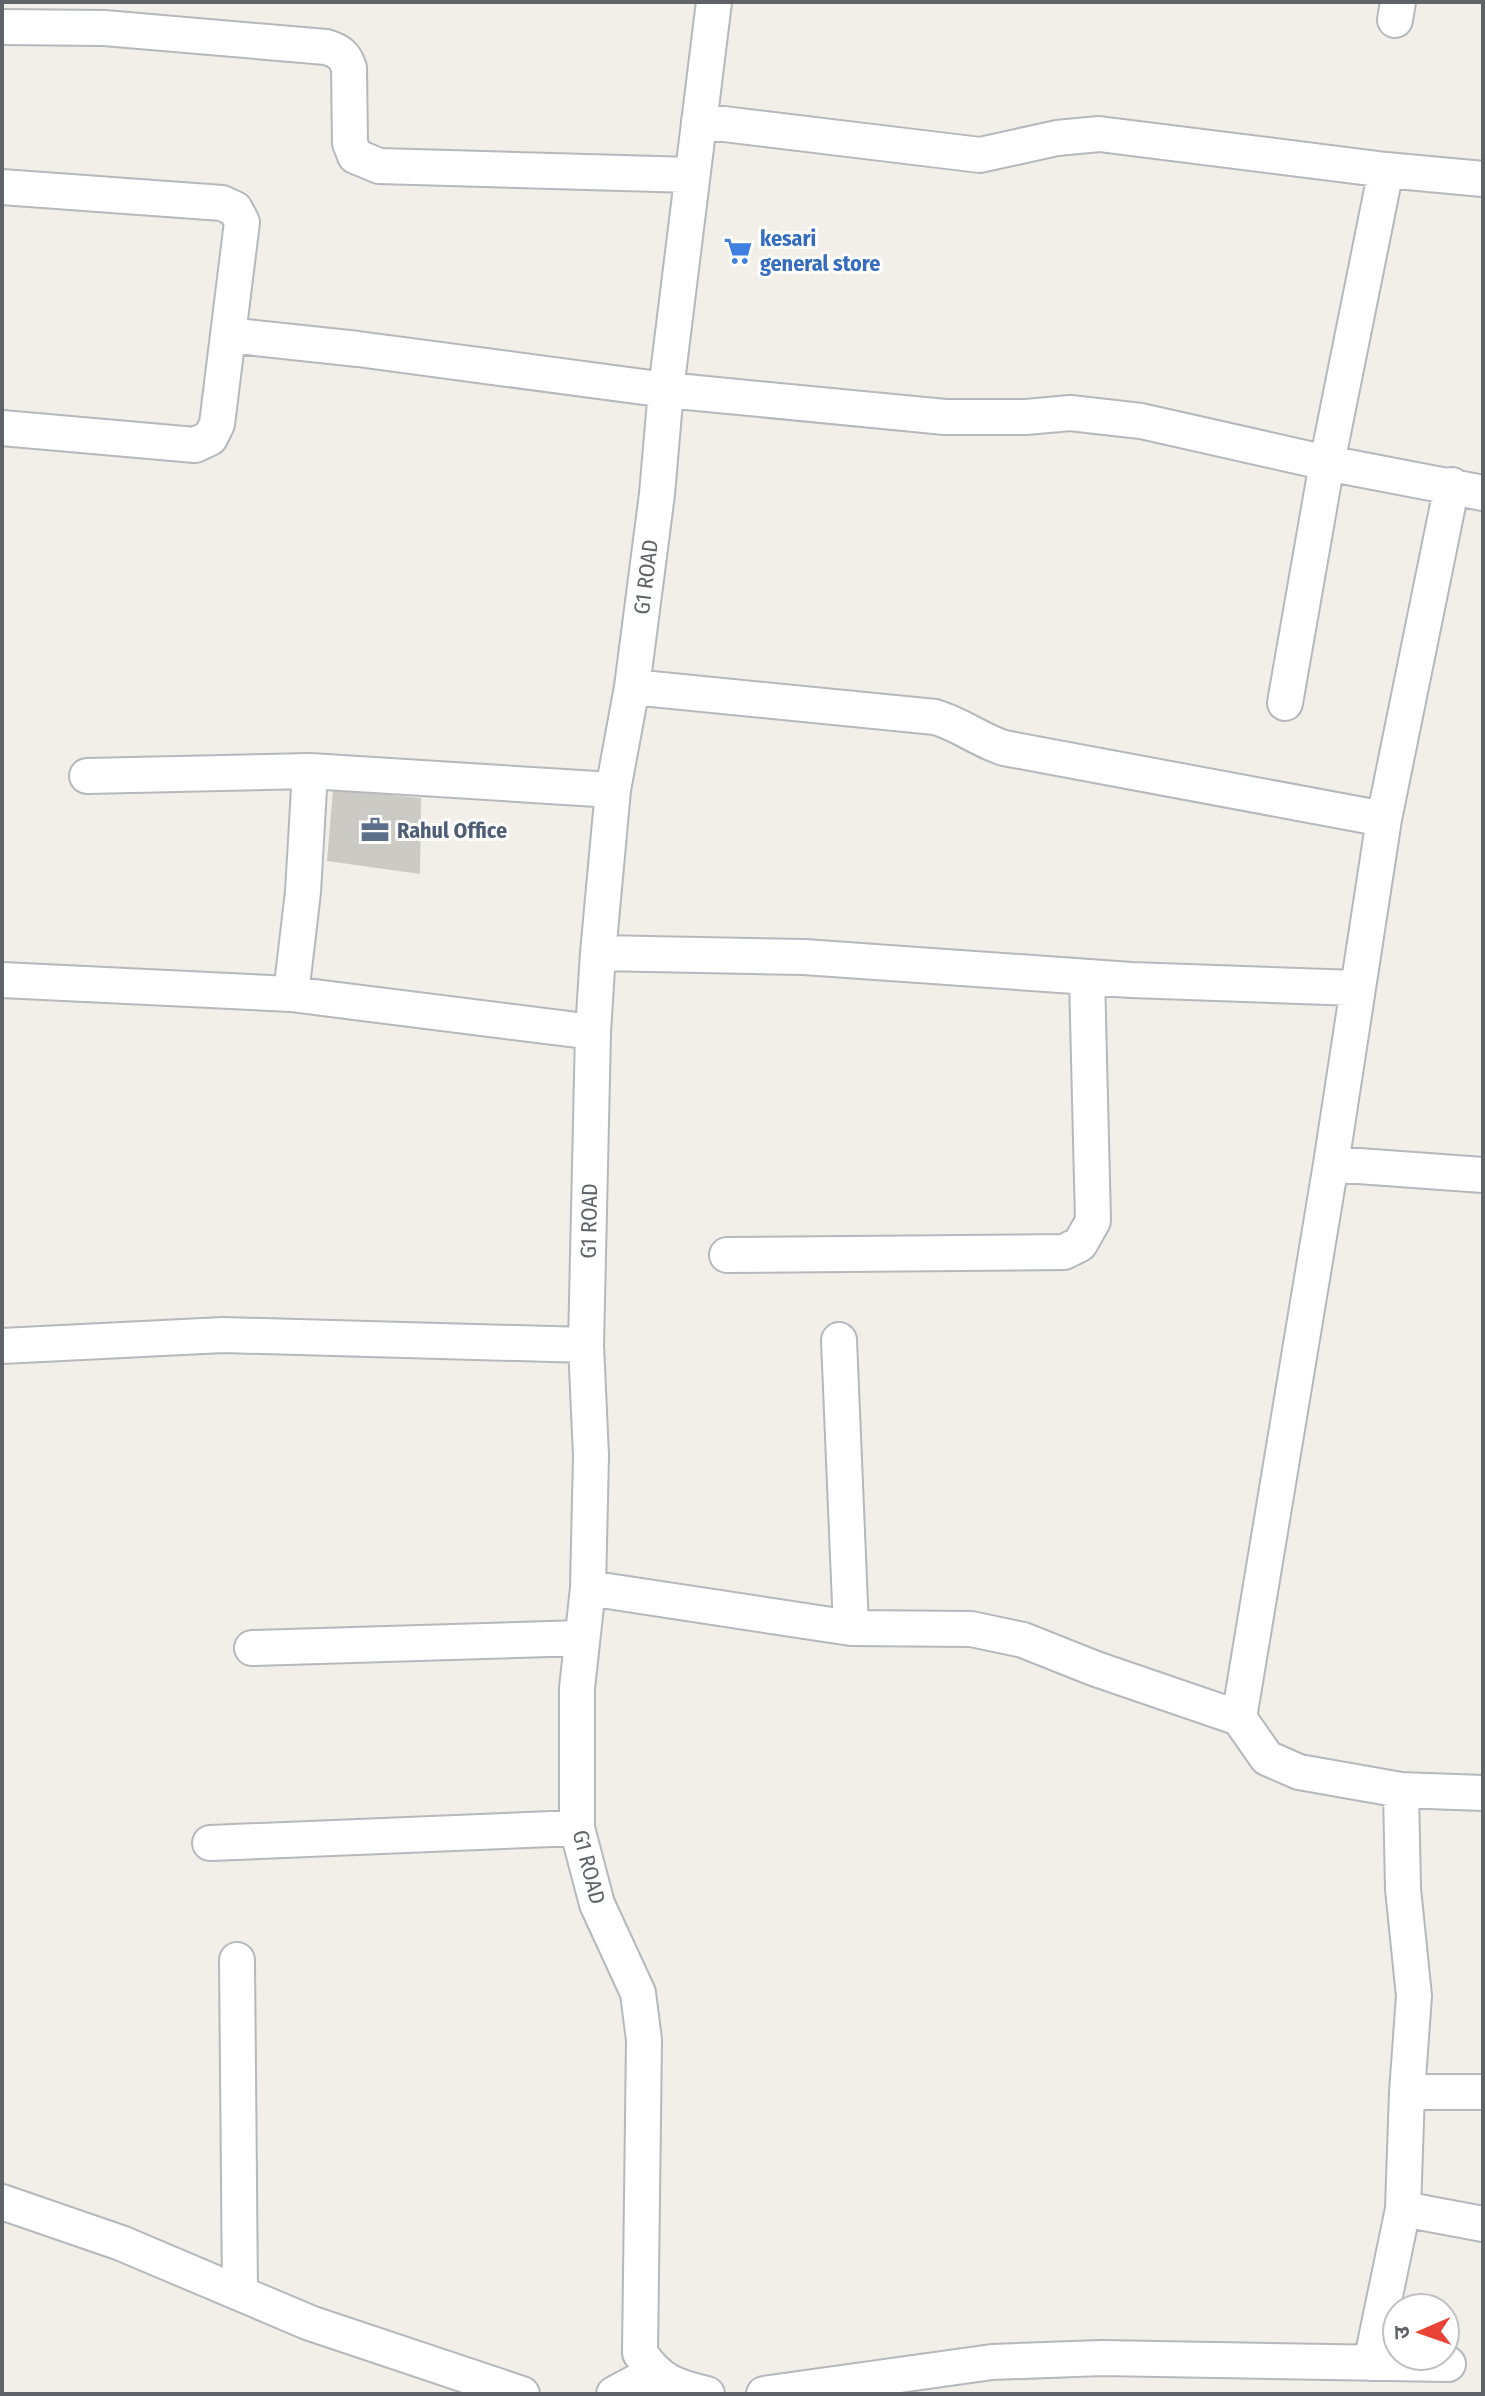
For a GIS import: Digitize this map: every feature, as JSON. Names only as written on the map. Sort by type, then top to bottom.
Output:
[{"type":"street","name":"G1 ROAD","points":[[653,2373],[640,2353],[644,2040],[638,1993],[597,1904],[577,1828],[577,1688],[588,1588],[591,1456],[586,1345],[593,1032],[613,790],[632,687],[657,494],[666,390],[714,2]]},
{"type":"street","points":[[2,27],[104,28],[336,50],[346,58],[349,68],[350,143],[355,156],[379,166],[692,175]]},
{"type":"street","points":[[699,121],[980,155],[1057,138],[1099,134],[1483,179]]},
{"type":"street","points":[[1285,703],[1327,463],[1386,170]]},
{"type":"street","points":[[2,187],[222,203],[235,209],[242,222],[217,424],[210,438],[195,445],[2,428]]},
{"type":"street","points":[[228,335],[666,390],[945,417],[1026,417],[1070,413],[1141,421],[1327,463],[1467,489],[1384,819],[1331,1164],[1239,1718]]},
{"type":"street","points":[[632,687],[935,717],[954,722],[980,740],[1004,748],[1384,819]]},
{"type":"street","points":[[87,776],[310,771],[613,790]]},
{"type":"street","points":[[291,994],[303,892],[310,771]]},
{"type":"street","points":[[598,953],[804,957],[1087,977],[1357,988]]},
{"type":"street","points":[[727,1255],[1064,1252],[1080,1244],[1093,1221],[1087,977]]},
{"type":"street","points":[[2,980],[291,994],[593,1032]]},
{"type":"street","points":[[1331,1164],[1483,1175]]},
{"type":"street","points":[[2,1346],[223,1335],[586,1345]]},
{"type":"street","points":[[839,1340],[851,1628]]},
{"type":"street","points":[[588,1588],[851,1628],[971,1629],[1023,1640],[1096,1669],[1239,1718],[1267,1758],[1299,1772],[1401,1790],[1483,1793]]},
{"type":"street","points":[[252,1648],[582,1638]]},
{"type":"street","points":[[1371,2363],[1403,2209],[1414,1996],[1403,1889],[1401,1790]]},
{"type":"street","points":[[210,1843],[577,1828]]},
{"type":"street","points":[[237,1960],[240,2293]]},
{"type":"street","points":[[1407,2092],[1483,2092]]},
{"type":"street","points":[[2,2202],[121,2243],[310,2323],[522,2394]]},
{"type":"street","points":[[1403,2209],[1483,2224]]},
{"type":"street","points":[[764,2394],[992,2362],[1102,2358],[1381,2363]]},
{"type":"street","points":[[614,2394],[653,2373],[681,2388],[707,2394]]},
{"type":"building","name":"Rahul Office","points":[[333,789],[421,798],[420,874],[327,861]]},
{"type":"place","name":"kesari general store","points":[[738,251]]},
{"type":"place","name":"Rahul Office","points":[[375,830]]}]
